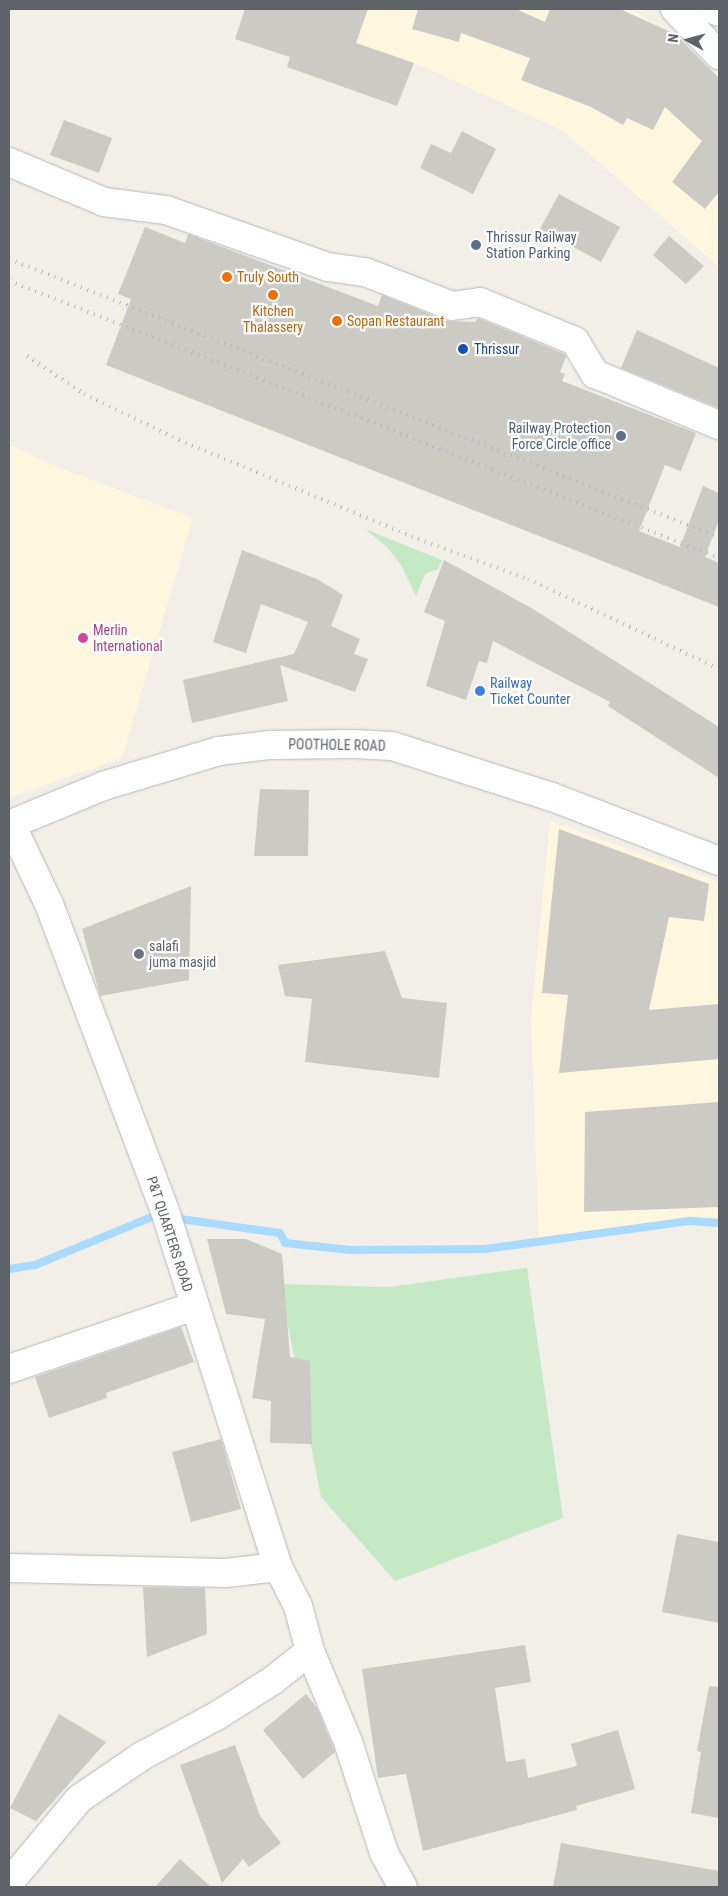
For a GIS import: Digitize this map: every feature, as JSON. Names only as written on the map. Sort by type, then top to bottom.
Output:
[{"type":"street","points":[[674,9],[719,55]]},
{"type":"street","points":[[710,9],[719,12]]},
{"type":"street","points":[[9,162],[104,202],[166,210],[328,267],[365,272],[452,306],[480,302],[575,341],[596,374],[719,425]]},
{"type":"street","name":"POOTHOLE ROAD","points":[[10,825],[103,786],[219,751],[269,744],[354,744],[392,746],[552,797],[719,861]]},
{"type":"street","name":"P&T QUARTERS ROAD","points":[[10,825],[49,904],[167,1218],[278,1567],[298,1606],[310,1651],[348,1742],[384,1853],[403,1887]]},
{"type":"street","points":[[9,1369],[194,1306]]},
{"type":"street","points":[[9,1568],[69,1572],[226,1573],[278,1567]]},
{"type":"street","points":[[9,1883],[79,1799],[142,1756],[256,1691],[310,1651]]},
{"type":"shaded area","points":[[261,9],[632,9],[657,26],[719,84],[719,267],[563,131],[424,67]]},
{"type":"shaded area","name":"Merlin International","points":[[9,444],[47,463],[193,518],[122,758],[9,798]]},
{"type":"shaded area","points":[[550,821],[719,882],[719,1217],[687,1216],[539,1242],[531,1018]]},
{"type":"green space","points":[[365,529],[442,560],[438,569],[425,574],[416,596],[401,565],[386,546]]},
{"type":"green space","points":[[527,1268],[563,1518],[395,1581],[321,1497],[280,1284],[389,1287]]},
{"type":"building","points":[[245,9],[368,9],[356,43],[414,63],[397,106],[287,67],[290,57],[235,39]]},
{"type":"building","points":[[418,9],[516,9],[545,22],[550,9],[620,9],[675,34],[719,78],[719,192],[705,209],[672,182],[702,141],[665,107],[653,130],[627,118],[623,125],[591,107],[521,80],[530,58],[461,33],[459,42],[412,29]]},
{"type":"building","points":[[64,120],[112,138],[99,173],[50,155]]},
{"type":"building","points":[[462,131],[496,149],[473,194],[420,168],[431,144],[451,153]]},
{"type":"building","points":[[559,194],[620,227],[601,262],[540,229]]},
{"type":"building","points":[[145,227],[185,243],[188,234],[378,306],[382,295],[447,321],[475,322],[478,318],[564,354],[566,357],[560,372],[565,374],[562,381],[696,433],[681,471],[665,465],[639,531],[680,547],[703,486],[719,493],[719,520],[705,557],[719,563],[719,607],[106,365],[131,299],[118,294]]},
{"type":"building","points":[[669,236],[704,266],[686,284],[653,255]]},
{"type":"building","points":[[637,330],[719,368],[719,408],[621,368]]},
{"type":"building","points":[[242,550],[317,579],[343,595],[331,626],[360,639],[354,654],[368,659],[355,692],[280,665],[288,701],[192,723],[183,680],[294,654],[308,622],[261,604],[246,653],[213,642]]},
{"type":"building","points":[[444,560],[533,609],[719,727],[719,778],[608,706],[610,702],[493,641],[487,663],[479,661],[466,700],[426,686],[445,621],[424,612]]},
{"type":"building","points":[[260,789],[309,790],[308,856],[254,856]]},
{"type":"building","points":[[559,829],[709,884],[704,921],[669,917],[649,1010],[719,1004],[719,1059],[559,1073],[568,995],[542,993]]},
{"type":"building","name":"salafi juma masjid","points":[[191,886],[189,980],[100,996],[82,929]]},
{"type":"building","points":[[385,951],[402,998],[447,1003],[439,1078],[305,1062],[312,999],[285,996],[278,965]]},
{"type":"building","points":[[719,1102],[719,1207],[584,1212],[585,1112]]},
{"type":"building","points":[[207,1239],[246,1239],[282,1254],[290,1357],[310,1361],[312,1444],[270,1443],[271,1401],[252,1398],[265,1319],[226,1314]]},
{"type":"building","points":[[181,1327],[194,1362],[106,1393],[107,1398],[49,1418],[35,1377]]},
{"type":"building","points":[[221,1439],[241,1509],[191,1522],[172,1452]]},
{"type":"building","points":[[677,1534],[719,1542],[719,1623],[662,1612]]},
{"type":"building","points":[[143,1587],[205,1588],[207,1634],[147,1657]]},
{"type":"building","points":[[525,1645],[531,1682],[495,1688],[506,1762],[525,1759],[528,1778],[577,1766],[571,1744],[618,1730],[635,1789],[576,1806],[577,1810],[423,1851],[406,1774],[378,1778],[362,1669]]},
{"type":"building","points":[[709,1686],[719,1687],[719,1818],[691,1813],[701,1752],[697,1751]]},
{"type":"building","points":[[306,1694],[317,1708],[335,1752],[303,1779],[263,1730]]},
{"type":"building","points":[[59,1714],[106,1742],[36,1821],[10,1808]]},
{"type":"building","points":[[235,1745],[260,1816],[281,1843],[249,1867],[243,1859],[222,1883],[180,1765]]},
{"type":"building","points":[[561,1843],[719,1871],[719,1887],[553,1887]]},
{"type":"building","points":[[180,1859],[211,1887],[155,1887]]},
{"type":"waterway","points":[[9,1269],[35,1265],[154,1216],[162,1217]]},
{"type":"waterway","points":[[174,1218],[280,1233],[285,1243],[351,1250],[485,1249],[690,1221],[719,1223]]},
{"type":"railway","points":[[9,259],[719,537]]},
{"type":"railway","points":[[9,281],[719,558]]},
{"type":"railway","points":[[27,356],[84,394],[179,440],[418,539],[528,579],[719,669]]},
{"type":"place","name":"Thrissur Railway Station Parking","points":[[476,245]]},
{"type":"place","name":"Truly South","points":[[227,277]]},
{"type":"place","name":"Kitchen Thalassery","points":[[273,295]]},
{"type":"place","name":"Sopan Restaurant","points":[[337,321]]},
{"type":"place","name":"Thrissur","points":[[463,349]]},
{"type":"place","name":"Railway Protection Force Circle office","points":[[621,436]]},
{"type":"place","name":"Merlin International","points":[[83,638]]},
{"type":"place","name":"Railway Ticket Counter","points":[[480,691]]},
{"type":"place","name":"salafi juma masjid","points":[[139,954]]}]
